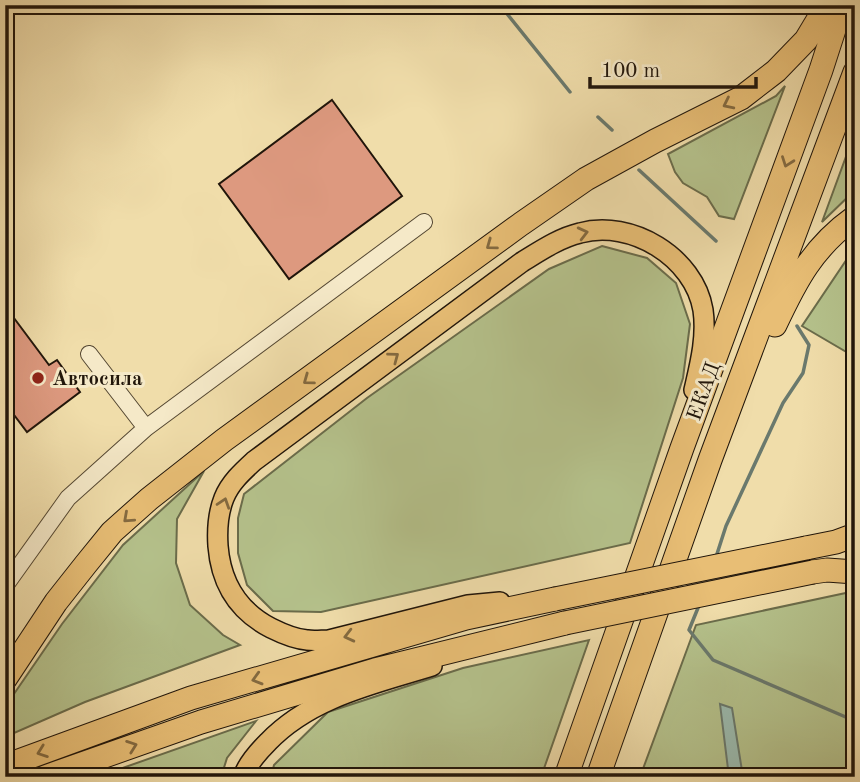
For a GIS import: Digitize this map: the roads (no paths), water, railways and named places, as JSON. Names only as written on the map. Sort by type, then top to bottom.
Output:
[{"type":"highway","points":[[5,679],[56,602],[86,564],[112,532],[149,499],[223,440],[586,179],[741,98],[776,71],[806,40],[827,5]]},
{"type":"highway","name":"ЕКАД","points":[[566,777],[682,448],[821,70],[842,5]]},
{"type":"highway","name":"ЕКАД","points":[[598,777],[710,460],[855,72]]},
{"type":"highway","points":[[710,460],[799,276],[829,238],[855,217]]},
{"type":"highway","points":[[5,766],[191,698],[466,618],[848,538]]},
{"type":"highway","points":[[45,777],[201,722],[375,670],[531,630],[820,571],[855,572]]},
{"type":"highway","points":[[609,777],[630,689]]},
{"type":"main road","points":[[545,601],[468,605],[329,640],[308,641],[290,637],[262,624],[240,606],[233,596],[219,559],[217,533],[224,498],[238,476],[254,461],[523,262],[564,239],[595,230],[624,232],[653,243],[674,259],[699,295],[704,325],[703,348],[682,434],[682,448]]},
{"type":"main road","points":[[820,571],[855,565]]},
{"type":"main road","points":[[243,777],[245,770],[275,734],[314,707],[355,690],[505,645],[531,630]]},
{"type":"lane","points":[[5,586],[68,498],[146,428],[424,222]]},
{"type":"lane","points":[[89,354],[146,428]]},
{"type":"waterway","points":[[500,5],[570,92]]},
{"type":"waterway","points":[[598,117],[612,130]]},
{"type":"waterway","points":[[639,170],[716,241]]},
{"type":"waterway","points":[[716,557],[726,526],[783,403],[803,373],[809,345],[797,326]]},
{"type":"waterway","points":[[700,603],[689,630],[713,660],[855,721]]},
{"type":"place","name":"Автосила","points":[[38,378]]}]
